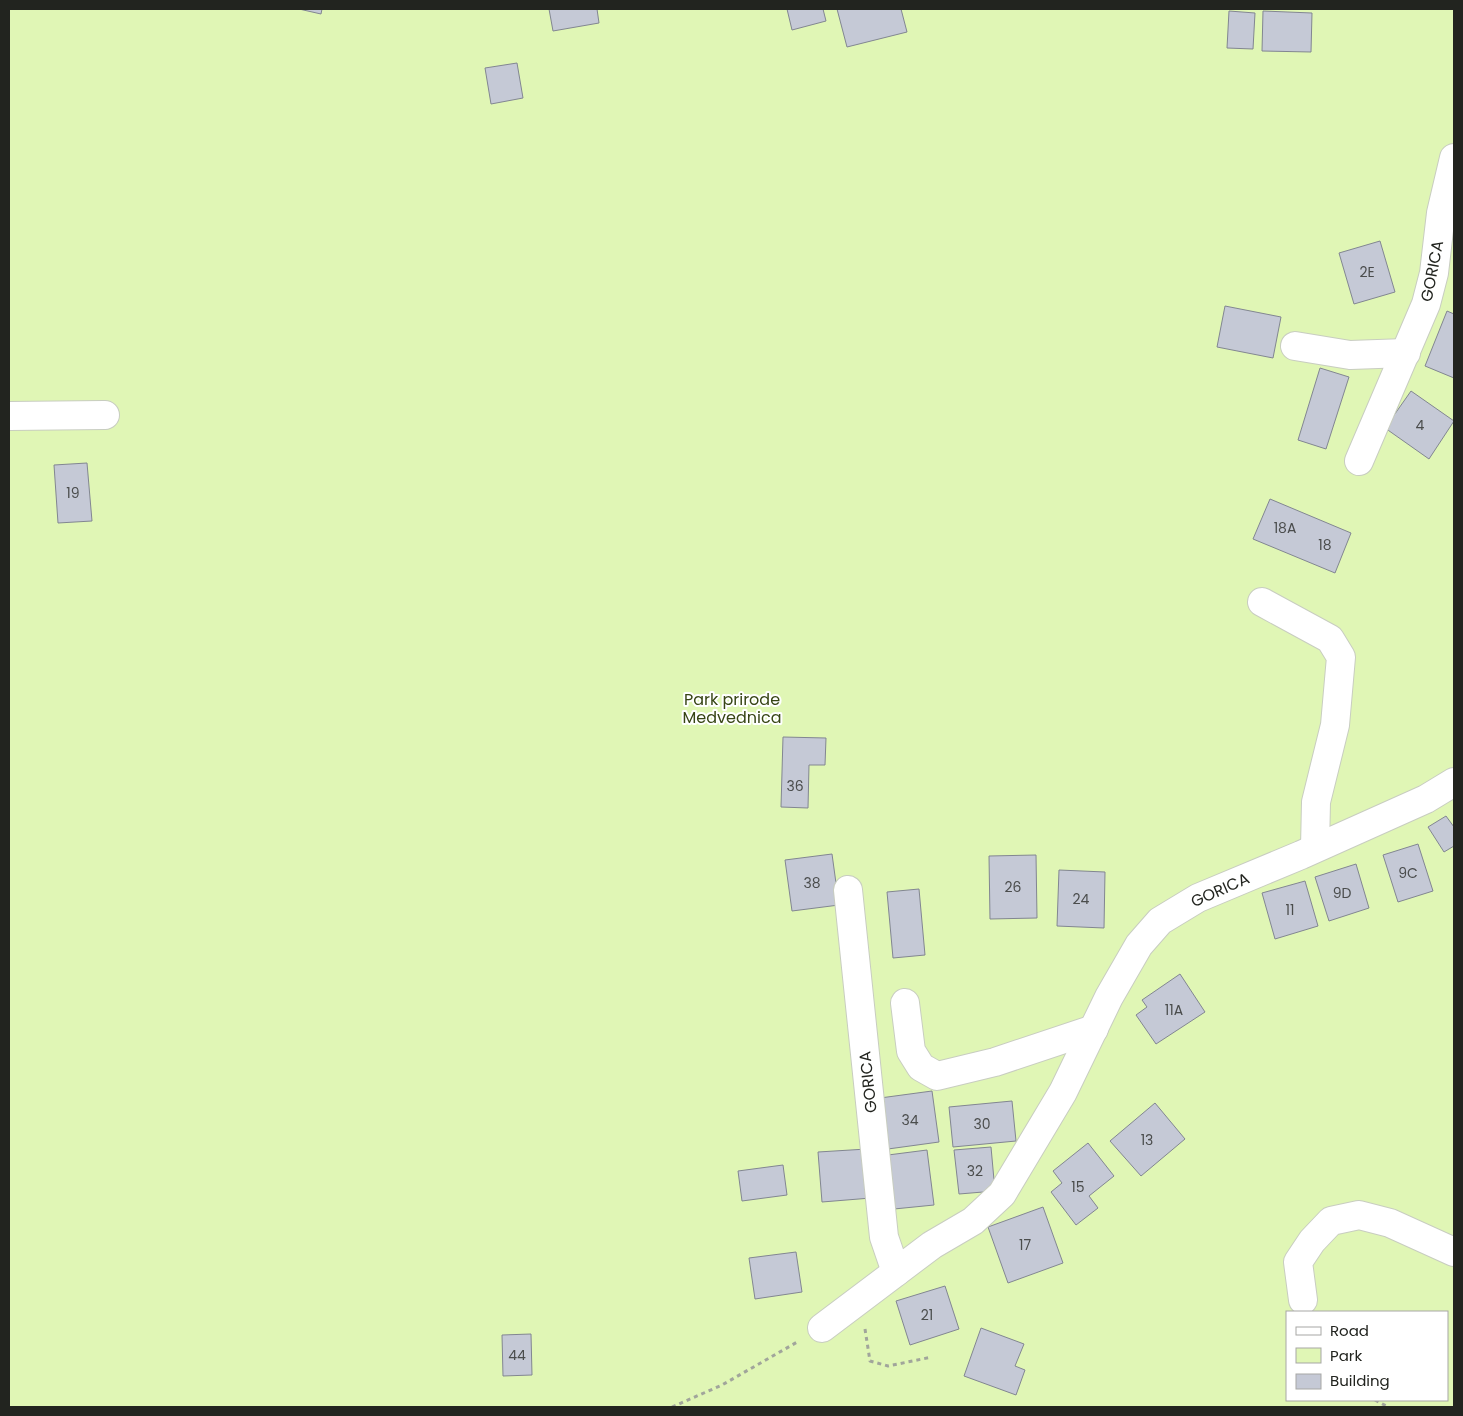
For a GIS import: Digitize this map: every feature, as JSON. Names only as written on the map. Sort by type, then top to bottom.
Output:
[{"type":"street","name":"GORICA","points":[[1359,461],[1426,304],[1434,273],[1441,213],[1454,158]]},
{"type":"street","points":[[1295,346],[1350,355],[1406,352]]},
{"type":"street","points":[[9,416],[105,415]]},
{"type":"street","points":[[1262,602],[1330,639],[1341,657],[1335,725],[1316,802],[1315,848]]},
{"type":"street","name":"GORICA","points":[[822,1328],[932,1245],[973,1221],[1002,1194],[1064,1092],[1109,997],[1139,945],[1160,921],[1198,898],[1426,799],[1454,782]]},
{"type":"street","name":"GORICA","points":[[848,890],[884,1237],[896,1272]]},
{"type":"street","points":[[905,1003],[911,1051],[921,1067],[937,1076],[995,1062],[1094,1029]]},
{"type":"street","points":[[1303,1300],[1298,1262],[1312,1241],[1331,1220],[1359,1214],[1390,1223],[1454,1252]]},
{"type":"path","points":[[859,1299],[870,1361],[888,1366],[932,1357]]},
{"type":"path","points":[[672,1407],[722,1385],[822,1328]]},
{"type":"path","points":[[1377,1401],[1388,1407]]},
{"type":"green space","name":"Park prirode Medvednica","points":[[9,9],[1454,9],[1454,1407],[9,1407]]},
{"type":"building","points":[[299,9],[322,9],[321,14]]},
{"type":"building","points":[[549,9],[597,9],[599,23],[553,31]]},
{"type":"building","points":[[787,9],[823,9],[826,21],[792,30]]},
{"type":"building","points":[[837,9],[901,9],[907,32],[847,47]]},
{"type":"building","points":[[1229,11],[1255,13],[1253,49],[1227,48]]},
{"type":"building","points":[[1263,11],[1312,13],[1311,52],[1262,51]]},
{"type":"building","points":[[517,63],[523,98],[491,104],[485,68]]},
{"type":"building","points":[[1380,241],[1395,292],[1354,304],[1339,253]]},
{"type":"building","points":[[1225,306],[1281,317],[1273,358],[1217,347]]},
{"type":"building","points":[[1447,311],[1454,314],[1454,378],[1425,366]]},
{"type":"building","points":[[1320,368],[1349,377],[1326,449],[1298,440]]},
{"type":"building","points":[[1411,391],[1454,421],[1429,459],[1385,428]]},
{"type":"building","points":[[87,463],[92,521],[58,523],[54,465]]},
{"type":"building","points":[[1270,499],[1351,533],[1335,573],[1253,539]]},
{"type":"building","points":[[783,737],[826,738],[825,765],[809,765],[808,808],[781,807]]},
{"type":"building","points":[[1446,816],[1454,827],[1454,846],[1444,852],[1428,827]]},
{"type":"building","points":[[1418,844],[1433,891],[1398,902],[1383,855]]},
{"type":"building","points":[[832,854],[839,905],[792,911],[785,860]]},
{"type":"building","points":[[1036,855],[1037,918],[990,919],[989,856]]},
{"type":"building","points":[[1356,864],[1369,908],[1329,921],[1315,877]]},
{"type":"building","points":[[1059,870],[1105,872],[1104,928],[1057,926]]},
{"type":"building","points":[[1305,881],[1318,926],[1275,939],[1262,893]]},
{"type":"building","points":[[919,889],[925,955],[893,958],[887,892]]},
{"type":"building","points":[[1180,974],[1205,1012],[1156,1044],[1136,1015],[1147,1007],[1142,1000]]},
{"type":"building","points":[[932,1091],[939,1142],[888,1149],[880,1098]]},
{"type":"building","points":[[1012,1101],[1016,1141],[953,1147],[949,1107]]},
{"type":"building","points":[[1155,1103],[1185,1139],[1141,1176],[1110,1141]]},
{"type":"building","points":[[1088,1143],[1114,1176],[1089,1196],[1098,1208],[1076,1225],[1051,1192],[1062,1183],[1053,1171]]},
{"type":"building","points":[[991,1147],[995,1191],[959,1194],[954,1150]]},
{"type":"building","points":[[867,1149],[871,1198],[822,1202],[818,1152]]},
{"type":"building","points":[[927,1150],[934,1205],[894,1209],[888,1155]]},
{"type":"building","points":[[783,1165],[787,1195],[742,1201],[738,1171]]},
{"type":"building","points":[[1043,1207],[1063,1263],[1008,1283],[988,1227]]},
{"type":"building","points":[[796,1252],[802,1292],[755,1299],[749,1258]]},
{"type":"building","points":[[945,1286],[959,1329],[910,1345],[896,1301]]},
{"type":"building","points":[[981,1328],[1024,1344],[1015,1366],[1025,1370],[1016,1395],[964,1376]]},
{"type":"building","points":[[531,1334],[532,1375],[503,1376],[502,1335]]}]
